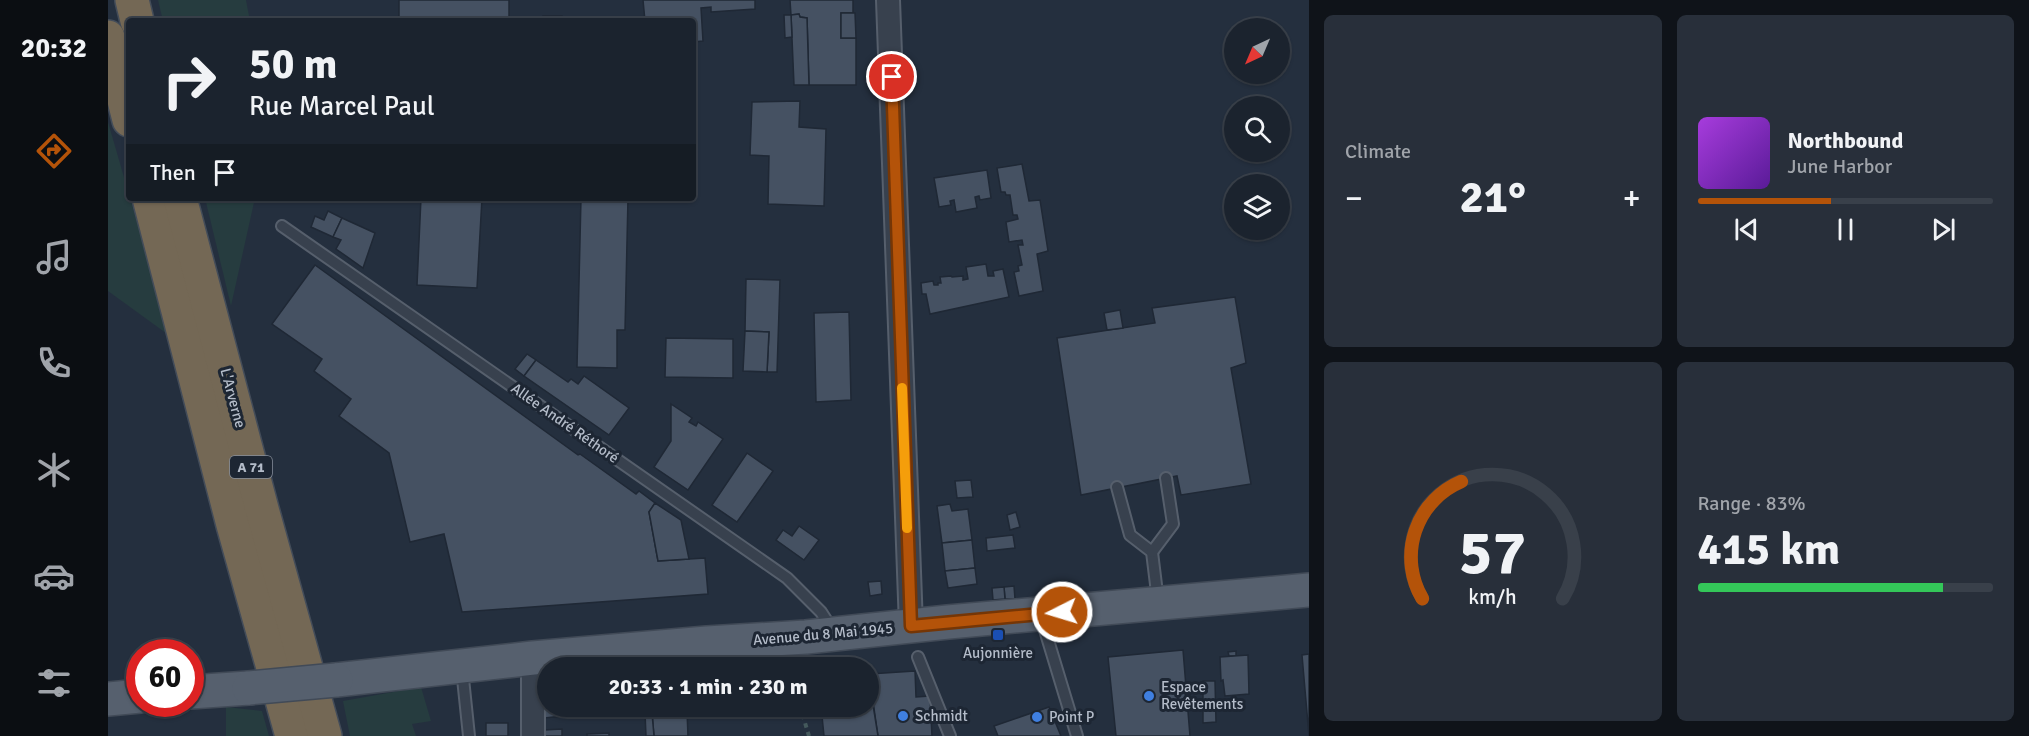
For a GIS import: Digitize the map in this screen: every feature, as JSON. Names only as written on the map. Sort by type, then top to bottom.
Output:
[{"type":"highway","points":[[132,0],[136,18]]},
{"type":"highway","points":[[108,37],[126,108]]},
{"type":"highway","name":"L'Arverne","points":[[149,201],[233,525],[292,736]]},
{"type":"highway","name":"L'Arverne","points":[[181,201],[325,736]]},
{"type":"main road","name":"Avenue du 8 Mai 1945","points":[[204,691],[706,643],[835,634],[914,641],[1040,614],[1309,590]]},
{"type":"main road","points":[[108,699],[126,697]]},
{"type":"street","points":[[888,0],[914,641]]},
{"type":"street","points":[[533,658],[533,736]]},
{"type":"lane","name":"Allée André Réthoré","points":[[282,226],[787,578],[821,612],[835,634]]},
{"type":"lane","points":[[1158,604],[1152,552],[1173,524],[1166,478]]},
{"type":"lane","points":[[1117,487],[1130,535],[1152,552]]},
{"type":"lane","points":[[1040,614],[1077,736]]},
{"type":"lane","points":[[914,641],[950,736]]},
{"type":"lane","points":[[462,666],[469,736]]},
{"type":"path","points":[[803,717],[809,736]]},
{"type":"green space","points":[[158,0],[246,0],[249,18],[162,18]]},
{"type":"green space","points":[[108,122],[126,184],[126,201],[131,201],[170,336],[108,291]]},
{"type":"green space","points":[[206,201],[254,201],[231,306]]},
{"type":"green space","points":[[421,687],[431,721],[412,724],[416,736],[350,736],[343,701]]},
{"type":"green space","points":[[226,707],[262,711],[269,736],[226,736]]},
{"type":"building","points":[[399,0],[509,0],[509,18],[399,18]]},
{"type":"building","points":[[643,0],[755,0],[755,9],[711,12],[711,7],[701,8],[703,41],[696,42],[696,18],[645,18]]},
{"type":"building","points":[[790,0],[853,0],[853,13],[841,13],[841,38],[856,38],[856,85],[809,85],[807,18],[800,17],[799,14],[791,15]]},
{"type":"building","points":[[841,13],[855,13],[856,38],[841,38]]},
{"type":"building","points":[[799,14],[800,17],[807,18],[809,85],[794,85],[791,15]]},
{"type":"building","points":[[784,15],[791,15],[792,37],[785,38]]},
{"type":"building","points":[[543,16],[562,16],[562,18],[543,18]]},
{"type":"building","points":[[800,101],[799,127],[826,129],[824,206],[768,204],[769,156],[750,155],[752,102]]},
{"type":"building","points":[[1022,164],[1029,201],[1040,200],[1048,251],[1037,254],[1043,291],[1019,296],[1014,272],[1019,271],[1018,266],[1022,265],[1018,245],[1023,245],[1022,240],[1009,242],[1006,222],[1018,219],[1017,215],[1013,215],[1010,195],[1001,192],[997,168]]},
{"type":"building","points":[[987,170],[991,198],[980,200],[979,196],[975,197],[977,208],[956,212],[954,200],[950,201],[951,205],[939,207],[934,178]]},
{"type":"building","points":[[421,201],[482,201],[477,288],[417,285]]},
{"type":"building","points":[[581,201],[628,201],[625,330],[617,330],[617,368],[577,367]]},
{"type":"building","points":[[328,211],[342,218],[333,237],[311,227],[315,216],[324,220]]},
{"type":"building","points":[[342,218],[375,233],[363,268],[336,249],[341,240],[333,237]]},
{"type":"building","points":[[986,264],[988,276],[994,276],[993,271],[1003,269],[1009,297],[930,314],[926,294],[922,294],[921,283],[933,281],[934,285],[938,285],[941,283],[940,277],[951,276],[963,276],[963,280],[968,279],[966,267]]},
{"type":"building","points":[[315,265],[578,455],[580,454],[636,494],[639,491],[655,503],[649,512],[658,561],[705,558],[708,594],[462,612],[444,534],[410,542],[389,453],[339,416],[351,399],[314,371],[322,359],[272,324]]},
{"type":"building","points":[[746,279],[780,280],[777,372],[767,372],[769,332],[745,331]]},
{"type":"building","points":[[1235,297],[1246,363],[1231,368],[1251,484],[1181,495],[1177,476],[1081,495],[1057,338],[1155,323],[1152,308]]},
{"type":"building","points":[[1120,310],[1123,328],[1107,330],[1104,313]]},
{"type":"building","points":[[849,312],[851,400],[816,402],[814,313]]},
{"type":"building","points":[[745,331],[769,332],[767,372],[743,371]]},
{"type":"building","points":[[666,338],[733,339],[733,378],[665,377]]},
{"type":"building","points":[[527,354],[536,360],[524,376],[515,369]]},
{"type":"building","points":[[536,360],[568,382],[571,379],[578,384],[584,376],[629,408],[609,435],[524,376]]},
{"type":"building","points":[[671,404],[692,418],[689,422],[696,426],[698,422],[723,439],[688,490],[654,467],[671,441]]},
{"type":"building","points":[[747,453],[773,471],[737,522],[712,505]]},
{"type":"building","points":[[971,480],[973,497],[957,498],[955,481]]},
{"type":"building","points":[[655,503],[681,520],[689,559],[658,561],[649,512]]},
{"type":"building","points":[[950,504],[952,511],[968,509],[972,540],[942,543],[937,506]]},
{"type":"building","points":[[1016,512],[1020,527],[1010,530],[1007,515]]},
{"type":"building","points":[[799,526],[819,540],[804,560],[776,540],[783,530],[792,536]]},
{"type":"building","points":[[1013,535],[1015,548],[987,551],[986,538]]},
{"type":"building","points":[[972,540],[975,568],[945,571],[942,543]]},
{"type":"building","points":[[975,568],[977,584],[948,588],[945,571]]},
{"type":"building","points":[[881,581],[882,594],[870,596],[868,582]]},
{"type":"building","points":[[1014,586],[1015,599],[1005,599],[1004,587]]},
{"type":"building","points":[[1004,587],[1005,599],[993,600],[992,588]]},
{"type":"building","name":"Espace Revêtements","points":[[1183,650],[1190,736],[1116,736],[1108,657]]},
{"type":"building","points":[[1236,651],[1236,656],[1229,656],[1228,652]]},
{"type":"building","points":[[1309,654],[1309,736],[1302,655]]},
{"type":"building","points":[[1248,655],[1249,694],[1225,696],[1223,680],[1221,681],[1220,657]]},
{"type":"building","name":"Schmidt","points":[[915,671],[916,697],[930,696],[932,736],[878,736],[875,717],[879,717],[879,673]]},
{"type":"building","points":[[1203,681],[1215,681],[1216,722],[1203,723]]},
{"type":"building","name":"Point P","points":[[1049,707],[1061,736],[998,736],[994,726]]},
{"type":"building","points":[[645,717],[652,717],[654,736],[646,736]]},
{"type":"building","points":[[652,717],[687,717],[688,736],[654,736]]},
{"type":"building","points":[[822,717],[875,717],[878,736],[824,736]]},
{"type":"building","points":[[486,723],[508,723],[508,736],[486,736]]},
{"type":"building","points":[[562,729],[562,736],[544,736],[544,730]]},
{"type":"building","points":[[609,733],[609,736],[587,736],[587,734]]},
{"type":"slow traffic","points":[[902,388],[907,528]]},
{"type":"place","name":"Aujonnière","points":[[998,635]]},
{"type":"place","name":"Espace Revêtements","points":[[1149,696]]},
{"type":"place","name":"Schmidt","points":[[903,716]]},
{"type":"place","name":"Point P","points":[[1037,717]]},
{"type":"route","points":[[892,77],[911,626],[1062,612]]}]
